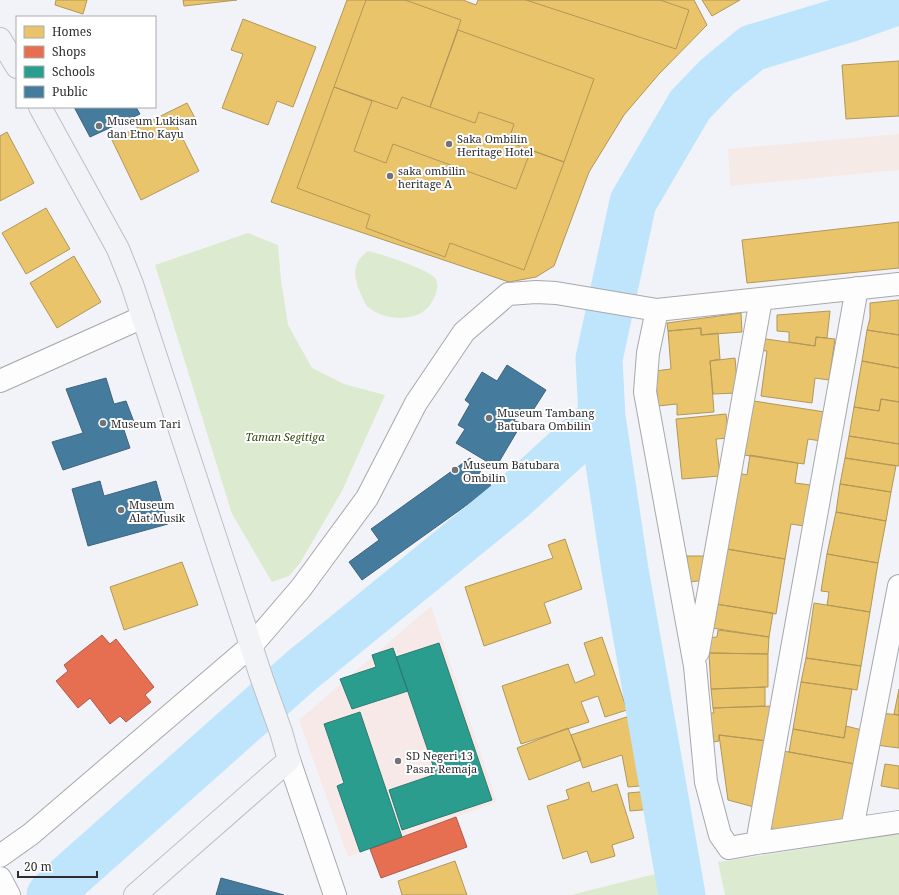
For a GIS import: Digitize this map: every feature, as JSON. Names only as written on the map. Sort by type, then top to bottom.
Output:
[{"type":"main road","points":[[0,39],[16,65]]},
{"type":"main road","points":[[41,108],[118,249],[132,284],[289,760],[135,895]]},
{"type":"street","points":[[0,856],[31,834],[252,645],[301,588],[367,498],[416,403],[464,332],[508,294],[536,292],[556,293],[649,309],[899,284]]},
{"type":"street","points":[[756,844],[857,288]]},
{"type":"street","points":[[695,666],[761,299]]},
{"type":"street","points":[[649,309],[645,392],[695,666],[706,782],[720,835],[729,848],[899,822]]},
{"type":"street","points":[[0,381],[143,317]]},
{"type":"street","points":[[852,829],[899,586]]},
{"type":"street","points":[[289,760],[335,895]]},
{"type":"street","points":[[0,878],[9,895]]},
{"type":"shaded area","points":[[899,134],[899,170],[730,186],[728,149]]},
{"type":"shaded area","name":"SD Negeri 13 Pasar Remaja","points":[[431,606],[497,802],[348,857],[299,720]]},
{"type":"green space","name":"Taman Segitiga","points":[[248,233],[278,245],[281,280],[288,325],[312,368],[344,384],[385,395],[342,491],[300,563],[289,576],[272,582],[232,514],[155,265]]},
{"type":"green space","points":[[368,251],[415,266],[435,278],[437,283],[437,291],[433,301],[423,312],[411,317],[398,318],[379,314],[365,304],[357,284],[355,272],[358,261]]},
{"type":"green space","points":[[899,834],[899,895],[725,895],[718,862]]},
{"type":"green space","points":[[659,873],[662,895],[571,895]]},
{"type":"building: Homes","points":[[56,0],[87,0],[83,14],[55,5]]},
{"type":"building: Homes","points":[[183,0],[237,0],[184,6]]},
{"type":"building: Homes","name":"Saka Ombilin Heritage Hotel","points":[[347,0],[463,0],[476,5],[478,0],[694,0],[707,25],[659,74],[624,115],[589,172],[554,266],[536,277],[509,282],[271,202]]},
{"type":"building: Homes","points":[[366,0],[405,0],[461,20],[430,107],[402,97],[397,109],[334,87]]},
{"type":"building: Homes","points":[[526,0],[660,0],[689,10],[676,49]]},
{"type":"building: Homes","points":[[702,0],[740,0],[712,16]]},
{"type":"building: Homes","points":[[243,19],[316,47],[293,107],[277,101],[268,125],[222,108],[243,54],[231,50]]},
{"type":"building: Homes","points":[[458,30],[594,79],[564,162],[508,142],[514,124],[479,112],[475,123],[430,107]]},
{"type":"building: Homes","points":[[899,61],[899,116],[846,119],[842,65]]},
{"type":"building: Homes","name":"saka ombilin heritage A","points":[[334,87],[372,101],[354,151],[386,163],[393,144],[516,189],[531,150],[564,162],[524,270],[450,243],[445,257],[366,228],[370,215],[297,188]]},
{"type":"building: Homes","points":[[187,103],[195,118],[177,127],[199,171],[141,200],[112,140]]},
{"type":"building: Homes","points":[[7,132],[34,183],[0,201],[0,136]]},
{"type":"building: Homes","points":[[46,208],[70,249],[26,274],[2,233]]},
{"type":"building: Homes","points":[[899,222],[899,268],[747,283],[742,240]]},
{"type":"building: Homes","points":[[74,256],[101,302],[57,328],[30,283]]},
{"type":"building: Homes","points":[[899,300],[899,335],[867,330],[870,318],[870,303]]},
{"type":"building: Homes","points":[[830,311],[827,338],[816,337],[815,346],[789,342],[789,332],[777,331],[777,315]]},
{"type":"building: Homes","points":[[741,313],[742,332],[701,335],[701,328],[668,331],[667,323]]},
{"type":"building: Homes","points":[[701,328],[701,335],[718,333],[720,359],[710,361],[714,412],[677,415],[677,404],[658,406],[655,371],[671,369],[668,331]]},
{"type":"building: Homes","points":[[867,330],[899,335],[899,368],[862,361]]},
{"type":"building: Homes","points":[[816,337],[835,339],[829,380],[815,378],[812,403],[761,396],[767,351],[758,350],[759,338],[815,346]]},
{"type":"building: Homes","points":[[735,358],[738,393],[713,394],[710,361]]},
{"type":"building: Homes","points":[[862,361],[899,368],[899,402],[881,399],[879,411],[854,407]]},
{"type":"building: Homes","points":[[881,399],[899,402],[899,444],[849,436],[854,407],[879,411]]},
{"type":"building: Homes","points":[[747,400],[825,412],[821,441],[808,439],[804,464],[744,455]]},
{"type":"building: Homes","points":[[726,414],[729,438],[716,439],[720,476],[682,479],[676,419]]},
{"type":"building: Homes","points":[[849,436],[899,444],[899,466],[845,458]]},
{"type":"building: Homes","points":[[750,455],[798,463],[795,483],[811,485],[804,526],[791,524],[785,559],[721,548],[734,472],[747,475]]},
{"type":"building: Homes","points":[[845,458],[896,466],[891,492],[840,484]]},
{"type":"building: Homes","points":[[840,484],[891,492],[886,521],[836,512]]},
{"type":"building: Homes","points":[[836,512],[886,521],[878,563],[827,554]]},
{"type":"building: Homes","points":[[565,539],[582,589],[544,603],[551,623],[484,646],[465,587],[553,558],[548,545]]},
{"type":"building: Homes","points":[[721,548],[785,559],[776,614],[716,604]]},
{"type":"building: Homes","points":[[827,554],[878,563],[870,612],[827,605],[829,592],[821,591]]},
{"type":"building: Homes","points":[[687,556],[708,556],[708,580],[688,582]]},
{"type":"building: Homes","points":[[182,562],[198,605],[124,630],[110,587]]},
{"type":"building: Homes","points":[[814,603],[870,612],[861,666],[806,658]]},
{"type":"building: Homes","points":[[716,604],[773,613],[769,637],[712,628]]},
{"type":"building: Homes","points":[[718,630],[769,637],[768,654],[709,653],[708,638],[717,637]]},
{"type":"building: Homes","points":[[602,637],[627,710],[605,717],[598,696],[581,702],[589,722],[521,744],[502,686],[568,664],[575,683],[595,675],[584,643]]},
{"type":"building: Homes","points":[[709,653],[768,654],[768,687],[711,689]]},
{"type":"building: Homes","points":[[806,658],[861,666],[857,690],[801,682]]},
{"type":"building: Homes","points":[[801,682],[852,689],[844,738],[793,729]]},
{"type":"building: Homes","points":[[765,687],[765,706],[713,708],[711,689]]},
{"type":"building: Homes","points":[[899,689],[899,715],[894,714]]},
{"type":"building: Homes","points":[[776,706],[767,741],[719,735],[719,741],[714,742],[710,713],[714,713],[713,708]]},
{"type":"building: Homes","points":[[642,712],[651,785],[628,787],[622,755],[583,768],[571,735]]},
{"type":"building: Homes","points":[[880,713],[899,715],[899,748],[876,745]]},
{"type":"building: Homes","points":[[846,726],[862,730],[855,764],[789,752],[793,729],[844,738]]},
{"type":"building: Homes","points":[[568,728],[581,760],[529,780],[517,748]]},
{"type":"building: Homes","points":[[719,735],[767,741],[754,807],[728,800]]},
{"type":"building: Homes","points":[[778,750],[855,764],[845,823],[773,830],[766,818]]},
{"type":"building: Homes","points":[[885,764],[899,766],[899,789],[881,786]]},
{"type":"building: Homes","points":[[589,782],[592,792],[617,784],[634,838],[612,845],[615,856],[591,863],[587,851],[563,859],[547,806],[569,799],[566,790]]},
{"type":"building: Homes","points":[[651,791],[652,809],[630,811],[628,793]]},
{"type":"building: Homes","points":[[455,861],[467,895],[402,895],[398,881]]},
{"type":"building: Shops","points":[[102,635],[110,644],[116,639],[154,687],[145,695],[151,702],[126,722],[120,716],[110,724],[90,698],[78,708],[56,681],[68,671],[64,665]]},
{"type":"building: Shops","points":[[456,817],[467,847],[381,878],[370,849]]},
{"type":"building: Schools","points":[[439,643],[492,800],[402,830],[389,790],[436,774],[396,657]]},
{"type":"building: Schools","points":[[393,648],[408,691],[352,709],[340,679],[376,667],[372,655]]},
{"type":"building: Schools","points":[[360,712],[402,837],[360,852],[337,786],[344,783],[324,724]]},
{"type":"building: Public","name":"Museum Lukisan dan Etno Kayu","points":[[75,108],[137,108],[140,114],[90,137]]},
{"type":"building: Public","name":"Museum Tambang Batubara Ombilin","points":[[507,365],[546,390],[530,415],[521,410],[514,421],[522,423],[496,467],[456,443],[465,429],[458,425],[470,404],[465,400],[482,372],[497,381]]},
{"type":"building: Public","name":"Museum Tari","points":[[106,378],[114,404],[126,401],[134,422],[122,424],[130,448],[63,470],[52,442],[83,433],[66,389]]},
{"type":"building: Public","points":[[470,458],[492,487],[362,580],[349,562],[379,540],[371,529]]},
{"type":"building: Public","name":"Museum Alat Musik","points":[[100,481],[104,496],[156,481],[168,524],[88,546],[72,489]]},
{"type":"building: Public","points":[[221,878],[284,895],[216,895]]},
{"type":"waterway","points":[[682,895],[625,570],[602,417],[599,359],[633,202],[690,105],[717,77],[752,48],[848,19],[899,1]]},
{"type":"waterway","points":[[50,895],[302,670],[512,499],[602,417]]},
{"type":"place","name":"Museum Lukisan dan Etno Kayu","points":[[99,126]]},
{"type":"place","name":"Saka Ombilin Heritage Hotel","points":[[449,144]]},
{"type":"place","name":"saka ombilin heritage A","points":[[390,176]]},
{"type":"place","name":"Museum Tambang Batubara Ombilin","points":[[489,418]]},
{"type":"place","name":"Museum Tari","points":[[103,423]]},
{"type":"place","name":"Museum Batubara Ombilin","points":[[455,470]]},
{"type":"place","name":"Museum Alat Musik","points":[[121,510]]},
{"type":"place","name":"SD Negeri 13 Pasar Remaja","points":[[398,761]]}]
